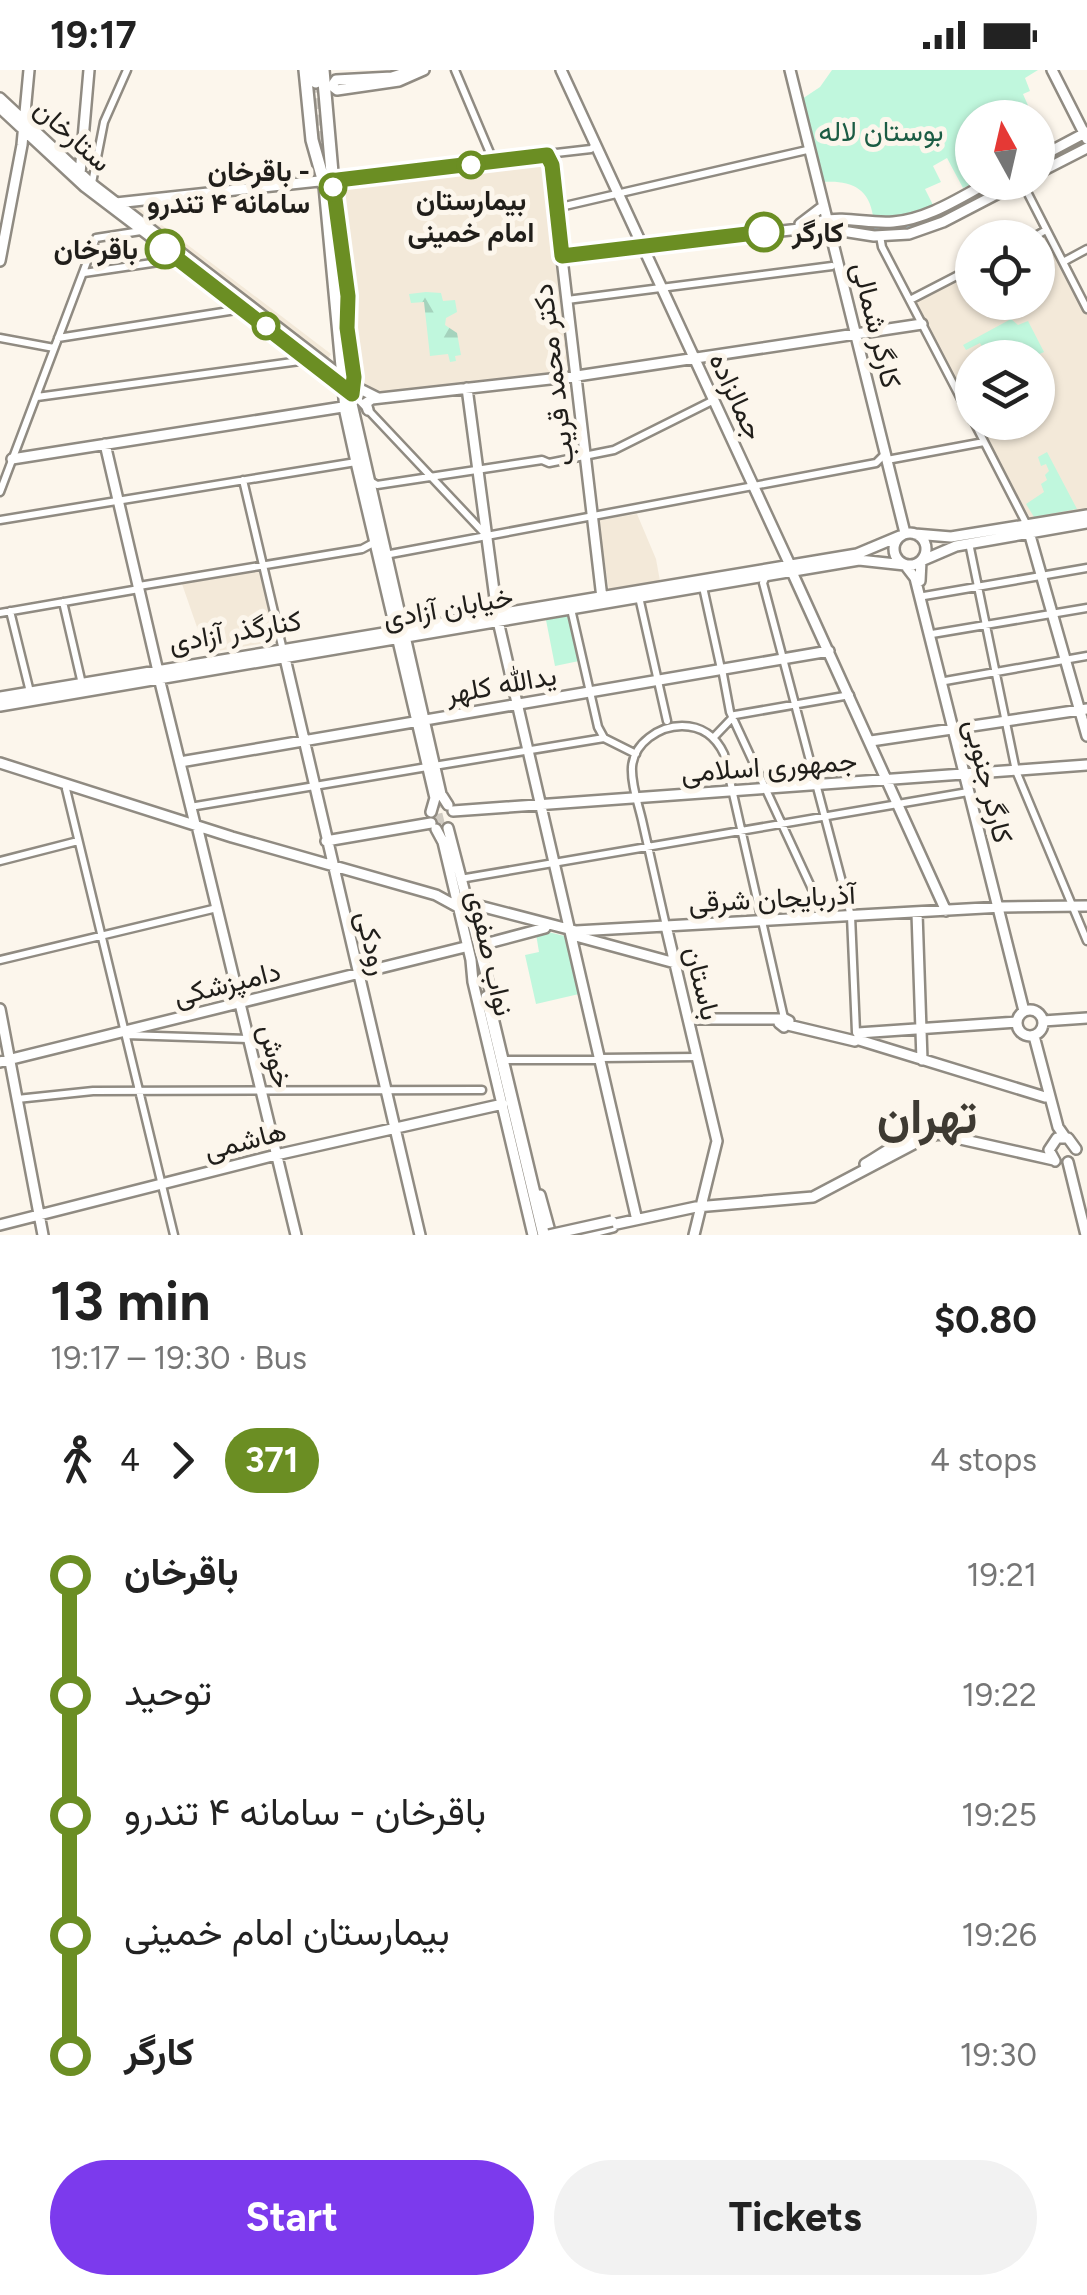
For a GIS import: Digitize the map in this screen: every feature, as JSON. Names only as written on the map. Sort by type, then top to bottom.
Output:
[{"type":"highway","points":[[316,73],[328,116],[332,251],[348,393]]},
{"type":"highway","points":[[316,73],[310,144],[330,180],[344,267],[348,393]]},
{"type":"highway","points":[[332,251],[342,290],[344,267]]},
{"type":"highway","points":[[485,998],[543,1235]]},
{"type":"highway","points":[[509,1108],[524,1167],[537,1184]]},
{"type":"main road","points":[[0,260],[22,145],[29,70]]},
{"type":"main road","points":[[80,174],[89,70]]},
{"type":"main road","points":[[328,116],[337,96],[356,83],[414,70]]},
{"type":"main road","points":[[316,73],[356,83],[397,82],[424,70]]},
{"type":"main road","name":"جمالزاده","points":[[561,70],[829,651]]},
{"type":"main road","name":"کارگر شمالی","points":[[788,70],[907,534]]},
{"type":"main road","points":[[1055,150],[1086,134],[1056,73]]},
{"type":"main road","name":"ستارخان","points":[[0,98],[35,141],[141,231],[304,354],[348,393],[380,398]]},
{"type":"main road","points":[[13,111],[26,107]]},
{"type":"main road","name":"ستارخان","points":[[0,108],[177,256],[304,354]]},
{"type":"main road","points":[[22,145],[35,141]]},
{"type":"main road","points":[[1055,165],[1087,148]]},
{"type":"main road","name":"دکتر محمد قریب","points":[[546,156],[556,208],[603,602]]},
{"type":"main road","points":[[116,203],[330,180]]},
{"type":"main road","points":[[800,224],[822,208],[842,218],[880,222],[921,216],[955,199]]},
{"type":"main road","points":[[561,252],[800,224],[827,223],[849,232],[880,236],[924,230],[985,200]]},
{"type":"main road","points":[[642,243],[813,227],[842,218]]},
{"type":"main road","points":[[880,222],[880,236]]},
{"type":"main road","points":[[831,245],[849,232]]},
{"type":"main road","points":[[355,417],[358,409],[367,409],[368,400],[380,398],[576,376],[922,324]]},
{"type":"main road","points":[[467,388],[482,526],[489,539],[498,618],[632,1218],[640,1235]]},
{"type":"main road","points":[[326,842],[433,822],[448,828],[454,819],[431,766],[399,637],[348,393]]},
{"type":"main road","points":[[0,460],[105,444],[348,393]]},
{"type":"main road","points":[[348,393],[356,462],[382,556]]},
{"type":"main road","points":[[105,444],[157,667]]},
{"type":"main road","points":[[907,534],[951,537],[1087,515]]},
{"type":"main road","points":[[1024,525],[1087,523]]},
{"type":"main road","points":[[1024,525],[1083,709],[1087,736]]},
{"type":"main road","name":"خیابان آزادی","points":[[498,618],[603,602],[641,602],[791,568],[860,560],[904,565],[1024,525]]},
{"type":"main road","name":"خیابان آزادی","points":[[399,637],[791,568],[857,554],[907,534]]},
{"type":"main road","name":"کارگر جنوبی","points":[[955,729],[919,575],[926,546],[907,534],[894,552],[915,578],[1027,1010]]},
{"type":"main road","points":[[874,546],[883,546],[889,552],[886,558],[875,562]]},
{"type":"main road","name":"کنارگذر آزادی","points":[[100,689],[160,682],[382,629],[399,637]]},
{"type":"main road","name":"کنارگذر آزادی","points":[[82,684],[157,667],[383,644],[399,637]]},
{"type":"main road","points":[[829,651],[946,911]]},
{"type":"main road","name":"یدالله کلهر","points":[[180,762],[829,651]]},
{"type":"main road","points":[[0,698],[284,654]]},
{"type":"main road","points":[[0,706],[284,654]]},
{"type":"main road","name":"رودکی","points":[[284,654],[420,1235]]},
{"type":"main road","name":"خوش","points":[[160,682],[296,1235]]},
{"type":"main road","points":[[871,741],[1083,709]]},
{"type":"main road","name":"آذربایجان شرقی","points":[[0,766],[436,895],[461,907],[472,904],[569,933]]},
{"type":"main road","name":"نواب صفوی","points":[[431,766],[433,822],[455,873]]},
{"type":"main road","name":"جمهوری اسلامی","points":[[433,822],[438,805],[540,805],[1087,766]]},
{"type":"main road","name":"کارگر جنوبی","points":[[966,774],[1000,908]]},
{"type":"main road","name":"نواب صفوی","points":[[448,828],[472,974],[499,1087],[509,1108]]},
{"type":"main road","name":"آذربایجان شرقی","points":[[471,925],[476,914],[487,912],[569,933],[1087,906]]},
{"type":"main road","points":[[461,907],[472,974]]},
{"type":"main road","name":"نواب صفوی","points":[[461,907],[482,961],[507,1060],[516,1133],[544,1210],[543,1235]]},
{"type":"main road","points":[[915,913],[920,1059]]},
{"type":"main road","name":"باستان","points":[[666,926],[718,1147],[694,1235]]},
{"type":"main road","points":[[482,961],[481,945],[545,928]]},
{"type":"main road","points":[[600,930],[597,936],[601,943]]},
{"type":"main road","points":[[569,933],[675,963]]},
{"type":"main road","name":"دامپزشکی","points":[[5,1061],[143,1031],[465,948]]},
{"type":"main road","points":[[485,1028],[479,974],[485,975],[500,1034]]},
{"type":"main road","points":[[0,1009],[5,1061],[17,1099],[43,1235]]},
{"type":"main road","points":[[1017,1024],[1027,1010],[1038,1012],[1043,1022]]},
{"type":"main road","points":[[1032,1036],[1043,1022],[1087,1019]]},
{"type":"main road","points":[[690,1021],[784,1022],[858,1037],[1046,1098]]},
{"type":"main road","points":[[858,1037],[1017,1024],[1032,1036],[1058,1126],[1056,1141]]},
{"type":"main road","points":[[1032,1036],[1056,1141],[1084,1235]]},
{"type":"main road","name":"هاشمی","points":[[0,1226],[394,1128],[509,1108]]},
{"type":"main road","points":[[565,1233],[703,1203],[829,1191],[922,1132],[938,1128],[1040,1150],[1056,1141],[1073,1142],[1081,1148],[1062,1161],[942,1134],[884,1157]]},
{"type":"main road","points":[[523,1235],[530,1220],[524,1167]]},
{"type":"main road","points":[[565,1233],[703,1203]]},
{"type":"main road","points":[[685,1209],[699,1218]]},
{"type":"main road","points":[[544,1210],[565,1233]]},
{"type":"main road","points":[[582,1235],[632,1218]]},
{"type":"main road","points":[[530,1220],[543,1235],[612,1223]]},
{"type":"street","points":[[92,184],[104,122],[127,70]]},
{"type":"street","points":[[455,70],[493,160]]},
{"type":"street","points":[[330,180],[598,149]]},
{"type":"street","points":[[556,208],[808,150]]},
{"type":"street","points":[[0,492],[97,238],[141,231]]},
{"type":"street","points":[[880,236],[955,387]]},
{"type":"street","points":[[1055,248],[1087,309]]},
{"type":"street","points":[[1062,262],[1087,249]]},
{"type":"street","points":[[83,273],[177,256]]},
{"type":"street","points":[[567,300],[835,265]]},
{"type":"street","points":[[910,300],[955,277]]},
{"type":"street","points":[[58,338],[244,309]]},
{"type":"street","points":[[0,338],[54,348]]},
{"type":"street","points":[[36,397],[304,354]]},
{"type":"street","points":[[348,393],[482,526]]},
{"type":"street","points":[[368,479],[378,484],[586,456],[616,449],[714,400]]},
{"type":"street","points":[[382,556],[754,488],[874,463],[886,456],[984,442],[1024,525]]},
{"type":"street","points":[[0,520],[356,462]]},
{"type":"street","points":[[243,480],[284,654]]},
{"type":"street","points":[[0,613],[362,549],[375,541]]},
{"type":"street","points":[[969,543],[1016,771],[1087,941]]},
{"type":"street","points":[[924,596],[1087,568]]},
{"type":"street","points":[[767,576],[763,582],[782,659],[851,916],[858,1037]]},
{"type":"street","points":[[703,586],[732,716],[825,918]]},
{"type":"street","points":[[63,602],[82,684]]},
{"type":"street","points":[[641,602],[667,721],[661,731]]},
{"type":"street","points":[[932,634],[1087,608]]},
{"type":"street","points":[[572,609],[604,738]]},
{"type":"street","points":[[10,611],[30,692]]},
{"type":"street","points":[[945,681],[1087,656]]},
{"type":"street","points":[[714,737],[732,716],[850,696]]},
{"type":"street","points":[[667,721],[676,727]]},
{"type":"street","points":[[190,807],[604,738],[636,754],[645,741],[661,731],[695,728],[714,737],[724,752],[784,1022]]},
{"type":"street","name":"باستان","points":[[636,754],[632,768],[636,796],[666,926]]},
{"type":"street","points":[[67,787],[174,1235]]},
{"type":"street","points":[[455,873],[553,863],[968,792]]},
{"type":"street","points":[[0,860],[78,841]]},
{"type":"street","points":[[0,960],[217,908]]},
{"type":"street","points":[[143,1031],[248,1038]]},
{"type":"street","points":[[507,1060],[698,1058]]},
{"type":"street","points":[[17,1099],[36,1094],[140,1091],[482,1090]]},
{"type":"shaded area","points":[[544,160],[571,371],[373,394],[363,386],[338,182]]},
{"type":"shaded area","points":[[134,204],[331,354],[327,361],[128,206]]},
{"type":"shaded area","points":[[1055,254],[1087,315],[1087,511],[1031,520],[987,440],[1055,440],[1055,340],[955,340],[955,380],[913,302],[955,280],[955,320],[1055,320]]},
{"type":"shaded area","points":[[637,514],[656,559],[660,581],[609,590],[598,520]]},
{"type":"shaded area","points":[[261,573],[274,635],[271,642],[206,653],[182,584]]},
{"type":"green space","name":"بوستان لاله","points":[[832,70],[1038,70],[1025,78],[1030,91],[1023,94],[1026,100],[955,100],[955,173],[947,158],[933,166],[941,182],[925,189],[933,205],[896,216],[873,216],[867,198],[856,187],[823,182],[802,99],[820,87]]},
{"type":"green space","points":[[441,293],[443,301],[455,300],[457,312],[446,318],[445,325],[457,333],[461,355],[455,356],[456,361],[450,362],[448,354],[430,356],[424,302],[411,303],[409,294]]},
{"type":"green space","points":[[1012,320],[1018,325],[1028,321],[1038,340],[972,340]]},
{"type":"green space","points":[[1047,452],[1077,509],[1034,517],[1026,504],[1044,492],[1041,484],[1047,480],[1045,475],[1049,471],[1046,464],[1041,466],[1038,457]]},
{"type":"green space","points":[[569,615],[579,661],[555,666],[546,620]]},
{"type":"green space","points":[[536,934],[565,936],[579,994],[536,1004],[525,955],[539,952]]},
{"type":"waterway","points":[[1055,158],[1084,143]]},
{"type":"waterway","points":[[885,230],[931,221],[971,200]]},
{"type":"waterway","points":[[840,225],[876,230]]},
{"type":"tunnel","points":[[313,82],[324,167]]},
{"type":"tunnel","points":[[433,798],[443,839]]},
{"type":"tunnel","points":[[451,856],[478,964]]},
{"type":"tunnel","points":[[473,959],[483,998]]},
{"type":"bus line","name":"371","points":[[165,249],[352,394],[348,296],[333,184],[338,180],[542,154],[550,157],[552,165],[562,256],[764,232]]},
{"type":"place","name":"بیمارستان امام خمینی","points":[[471,165]]},
{"type":"place","name":"باقرخان - سامانه ۴ تندرو","points":[[333,187]]},
{"type":"place","name":"کارگر","points":[[764,232]]},
{"type":"place","name":"باقرخان","points":[[165,249]]},
{"type":"district","name":"تهران","points":[[927,1116]]}]
